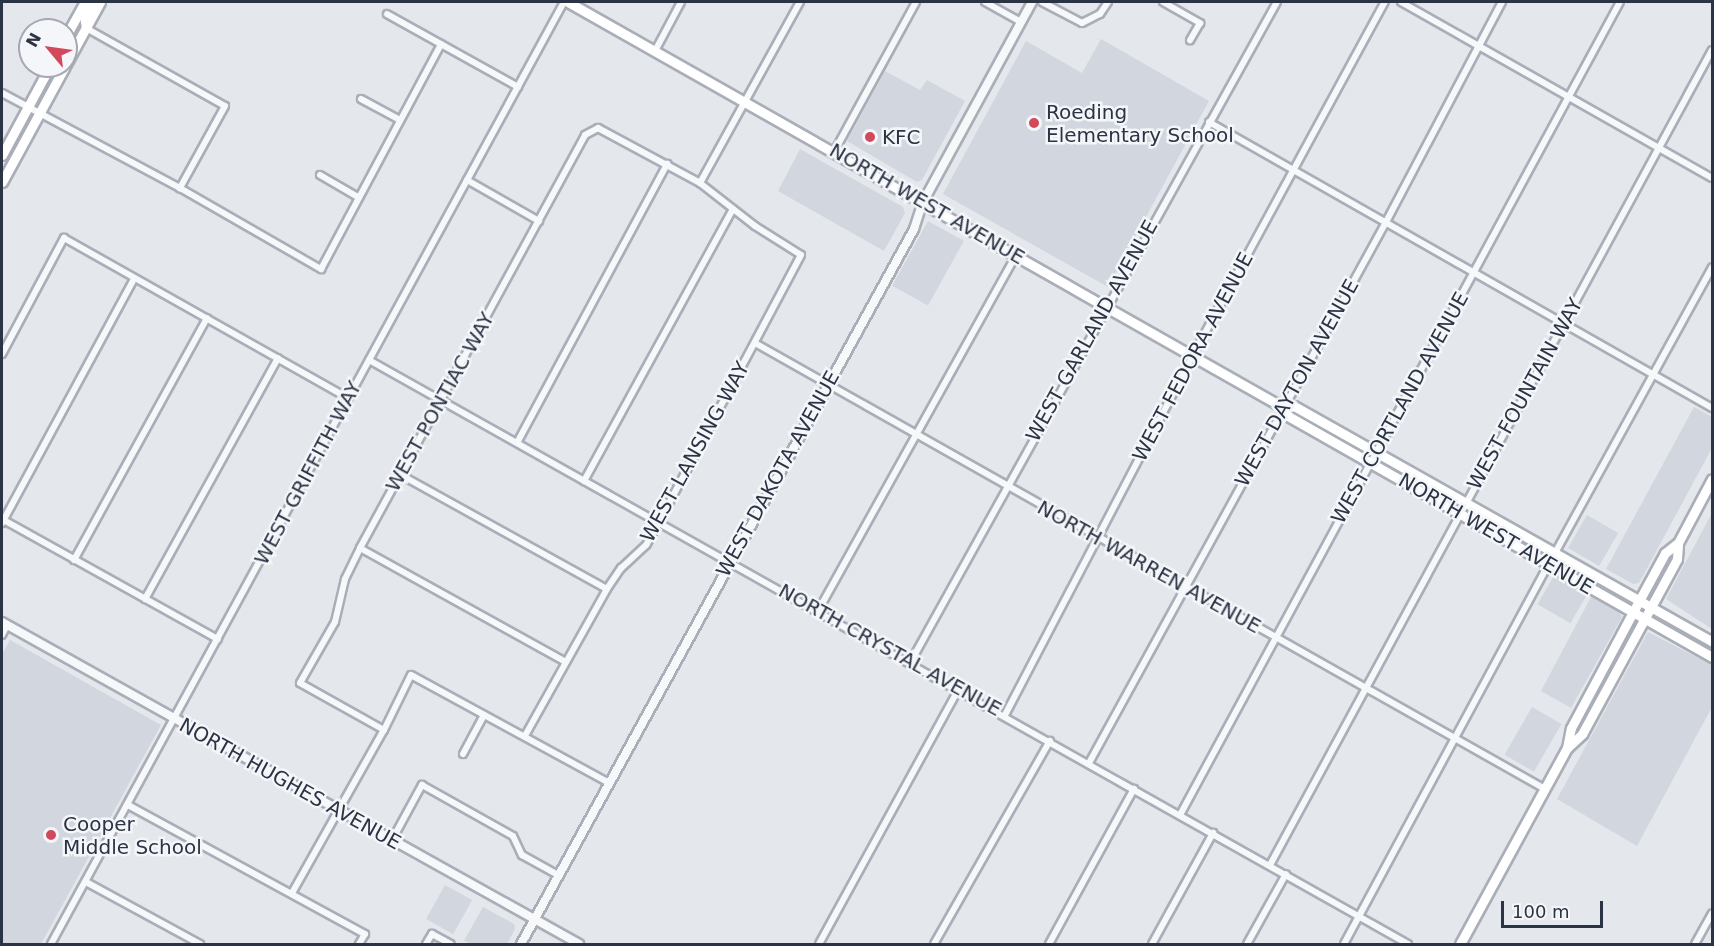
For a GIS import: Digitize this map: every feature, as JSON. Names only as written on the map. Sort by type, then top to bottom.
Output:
[{"type":"main road","points":[[76,18],[85,2]]},
{"type":"main road","points":[[86,28],[84,16],[92,2]]},
{"type":"main road","points":[[78,42],[100,2]]},
{"type":"main road","name":"NORTH WEST AVENUE","points":[[566,2],[835,150],[1284,408],[1288,417],[1713,657]]},
{"type":"main road","points":[[2,155],[43,78]]},
{"type":"main road","points":[[2,182],[58,78]]},
{"type":"main road","name":"NORTH WEST AVENUE","points":[[1284,408],[1294,406],[1467,501],[1713,642]]},
{"type":"main road","points":[[1460,945],[1567,748],[1571,728],[1665,553],[1678,543],[1713,479]]},
{"type":"main road","points":[[1567,748],[1582,734],[1677,559],[1678,543]]},
{"type":"street","name":"WEST GRIFFITH WAY","points":[[51,945],[566,2]]},
{"type":"street","points":[[655,51],[681,2]]},
{"type":"street","points":[[700,183],[800,2]]},
{"type":"street","points":[[835,150],[916,2]]},
{"type":"street","points":[[985,2],[1021,22]]},
{"type":"street","name":"WEST DAKOTA AVENUE","points":[[521,945],[914,229],[923,202],[1032,2]]},
{"type":"street","points":[[1042,2],[1082,23],[1100,14],[1108,2]]},
{"type":"street","points":[[1163,2],[1200,23],[1190,40]]},
{"type":"street","name":"WEST GARLAND AVENUE","points":[[910,663],[1106,306],[1277,2]]},
{"type":"street","name":"WEST FEDORA AVENUE","points":[[1005,715],[1193,355],[1385,2]]},
{"type":"street","points":[[1401,2],[1713,178]]},
{"type":"street","name":"WEST DAYTON AVENUE","points":[[1089,764],[1386,222],[1502,2]]},
{"type":"street","name":"WEST CORTLAND AVENUE","points":[[1180,815],[1620,2]]},
{"type":"street","points":[[387,14],[518,87]]},
{"type":"street","points":[[86,28],[225,106],[180,188]]},
{"type":"street","points":[[2,93],[29,104],[321,269],[441,44]]},
{"type":"street","name":"WEST FOUNTAIN WAY","points":[[1270,865],[1713,50]]},
{"type":"street","points":[[361,99],[400,120]]},
{"type":"street","points":[[1209,122],[1713,408]]},
{"type":"street","name":"WEST PONTIAC WAY","points":[[384,730],[300,683],[335,622],[345,579],[360,548],[585,135],[594,128],[667,164]]},
{"type":"street","points":[[518,441],[667,164],[700,183],[733,209],[584,481]]},
{"type":"street","points":[[320,175],[358,196]]},
{"type":"street","points":[[467,180],[539,221]]},
{"type":"street","name":"WEST LANSING WAY","points":[[525,736],[607,590],[621,568],[646,545],[801,255],[733,209]]},
{"type":"street","points":[[2,354],[64,238],[348,398]]},
{"type":"street","points":[[818,611],[920,434],[1016,255]]},
{"type":"street","points":[[1555,553],[1713,267]]},
{"type":"street","points":[[134,279],[2,520],[218,639]]},
{"type":"street","points":[[74,560],[207,318]]},
{"type":"street","name":"NORTH WARREN AVENUE","points":[[755,343],[829,382],[1364,689],[1545,789]]},
{"type":"street","points":[[145,599],[278,358]]},
{"type":"street","name":"NORTH CRYSTAL AVENUE","points":[[369,360],[518,441],[584,481],[1005,715],[1408,945]]},
{"type":"street","points":[[401,475],[607,590]]},
{"type":"street","points":[[360,548],[566,662]]},
{"type":"street","points":[[1344,945],[1549,564]]},
{"type":"street","points":[[2,635],[4,624]]},
{"type":"street","name":"NORTH HUGHES AVENUE","points":[[4,624],[579,945]]},
{"type":"street","points":[[292,893],[384,730],[411,675],[609,783]]},
{"type":"street","points":[[819,945],[958,690]]},
{"type":"street","points":[[464,754],[484,715]]},
{"type":"street","points":[[934,945],[1050,741]]},
{"type":"street","points":[[392,840],[422,785],[513,836],[522,855],[560,876]]},
{"type":"street","points":[[1049,945],[1134,789]]},
{"type":"street","points":[[128,805],[365,934],[359,945]]},
{"type":"street","points":[[1152,945],[1213,833]]},
{"type":"street","points":[[1247,945],[1286,874]]},
{"type":"street","points":[[86,882],[200,945]]},
{"type":"street","points":[[1695,945],[1713,913]]},
{"type":"street","points":[[426,945],[432,934],[451,945]]},
{"type":"shaded area","points":[[1101,39],[1209,101],[1108,287],[943,194],[1026,41],[1082,73]]},
{"type":"shaded area","points":[[885,71],[920,90],[927,80],[965,101],[922,180],[917,182],[847,141]]},
{"type":"shaded area","points":[[800,149],[903,207],[905,213],[884,251],[778,191]]},
{"type":"shaded area","points":[[928,221],[964,241],[928,306],[892,286]]},
{"type":"shaded area","points":[[1694,407],[1712,417],[1712,448],[1639,583],[1633,584],[1606,569]]},
{"type":"shaded area","points":[[1712,513],[1712,629],[1666,599]]},
{"type":"shaded area","points":[[1587,515],[1618,533],[1599,566],[1568,548]]},
{"type":"shaded area","points":[[1555,574],[1588,593],[1570,623],[1538,604]]},
{"type":"shaded area","points":[[1592,595],[1619,611],[1622,617],[1571,708],[1541,691]]},
{"type":"shaded area","points":[[1648,632],[1712,665],[1712,707],[1637,846],[1557,799]]},
{"type":"shaded area","name":"Cooper Middle School","points":[[10,640],[161,725],[41,944],[2,944],[2,654]]},
{"type":"shaded area","points":[[1532,707],[1561,724],[1534,772],[1504,755]]},
{"type":"shaded area","points":[[445,885],[472,900],[453,934],[426,919]]},
{"type":"shaded area","points":[[483,907],[514,924],[515,929],[507,944],[471,944],[464,941]]},
{"type":"place","name":"Roeding Elementary School","points":[[1034,123]]},
{"type":"place","name":"KFC","points":[[870,137]]},
{"type":"place","name":"Cooper Middle School","points":[[51,835]]}]
